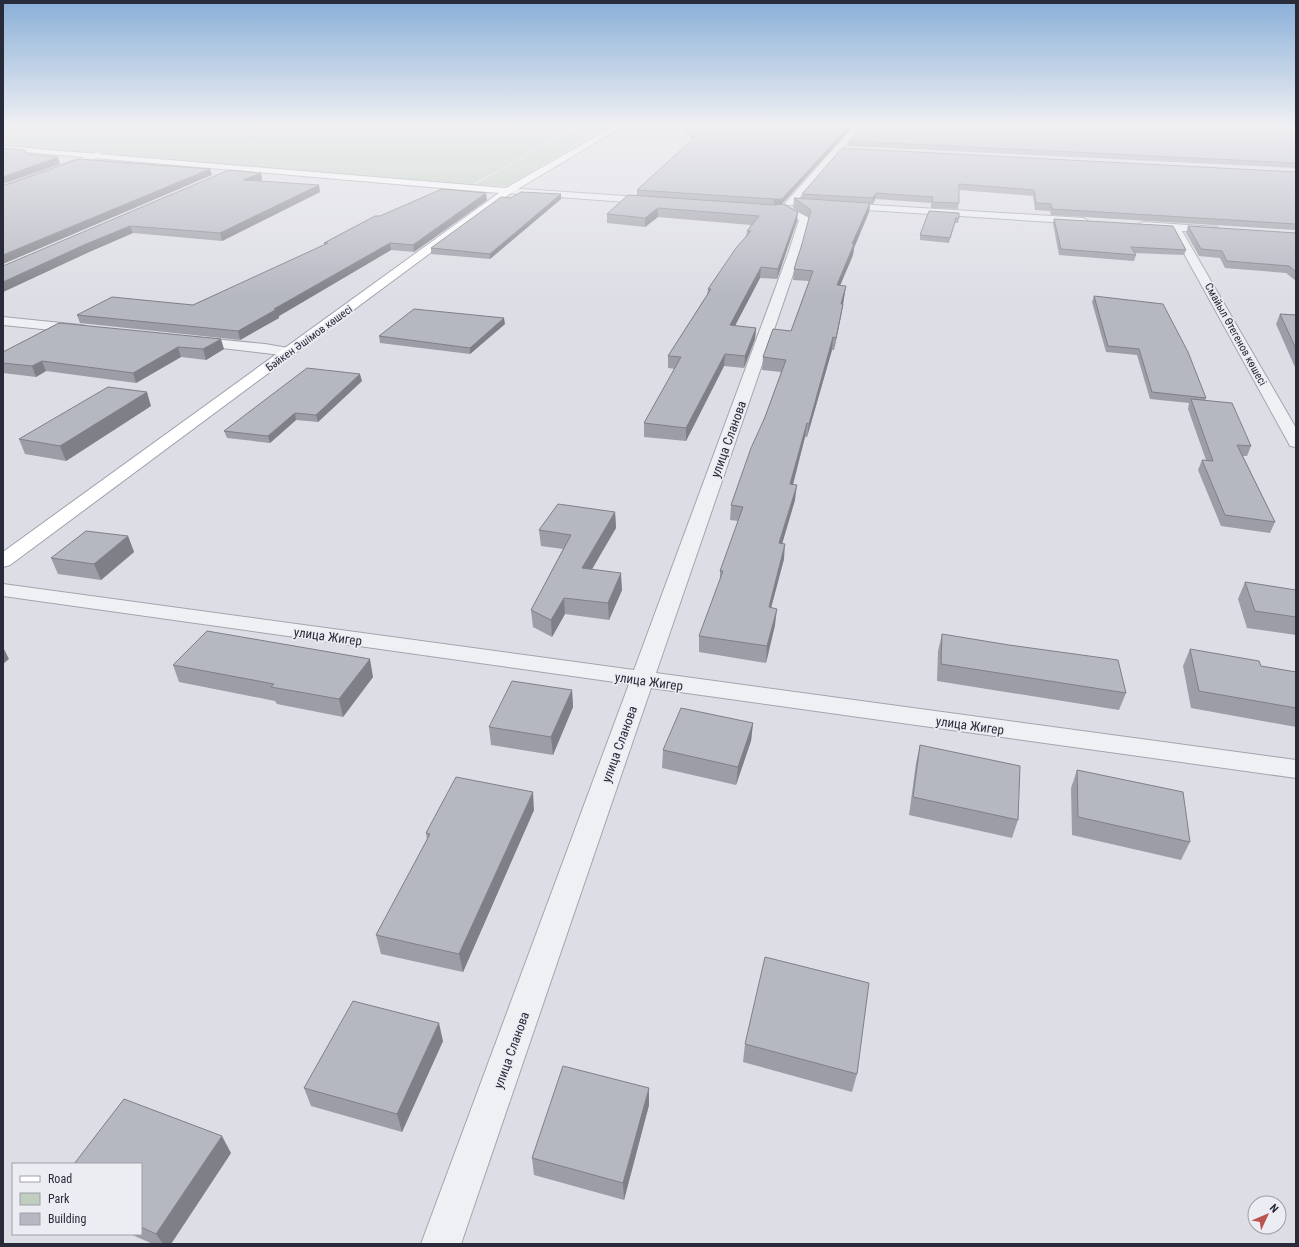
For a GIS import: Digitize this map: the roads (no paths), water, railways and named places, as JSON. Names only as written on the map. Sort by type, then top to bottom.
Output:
[{"type":"main road","points":[[412,183],[508,191]]},
{"type":"main road","name":"Бәйкен Әшімов көшесі","points":[[3,561],[508,191],[521,183]]},
{"type":"street","points":[[3,189],[19,183]]},
{"type":"street","name":"улица Сланова","points":[[441,1244],[794,254],[804,219],[789,206],[811,183]]},
{"type":"street","points":[[508,191],[664,202]]},
{"type":"street","points":[[830,205],[1097,222]]},
{"type":"street","points":[[1136,225],[1228,231]]},
{"type":"street","name":"Смайыл Өтегенов көшесі","points":[[1175,227],[1296,442]]},
{"type":"street","points":[[3,321],[90,330]]},
{"type":"street","points":[[178,339],[266,348],[289,352]]},
{"type":"street","name":"улица Жигер","points":[[3,590],[642,680],[1296,769]]}]
